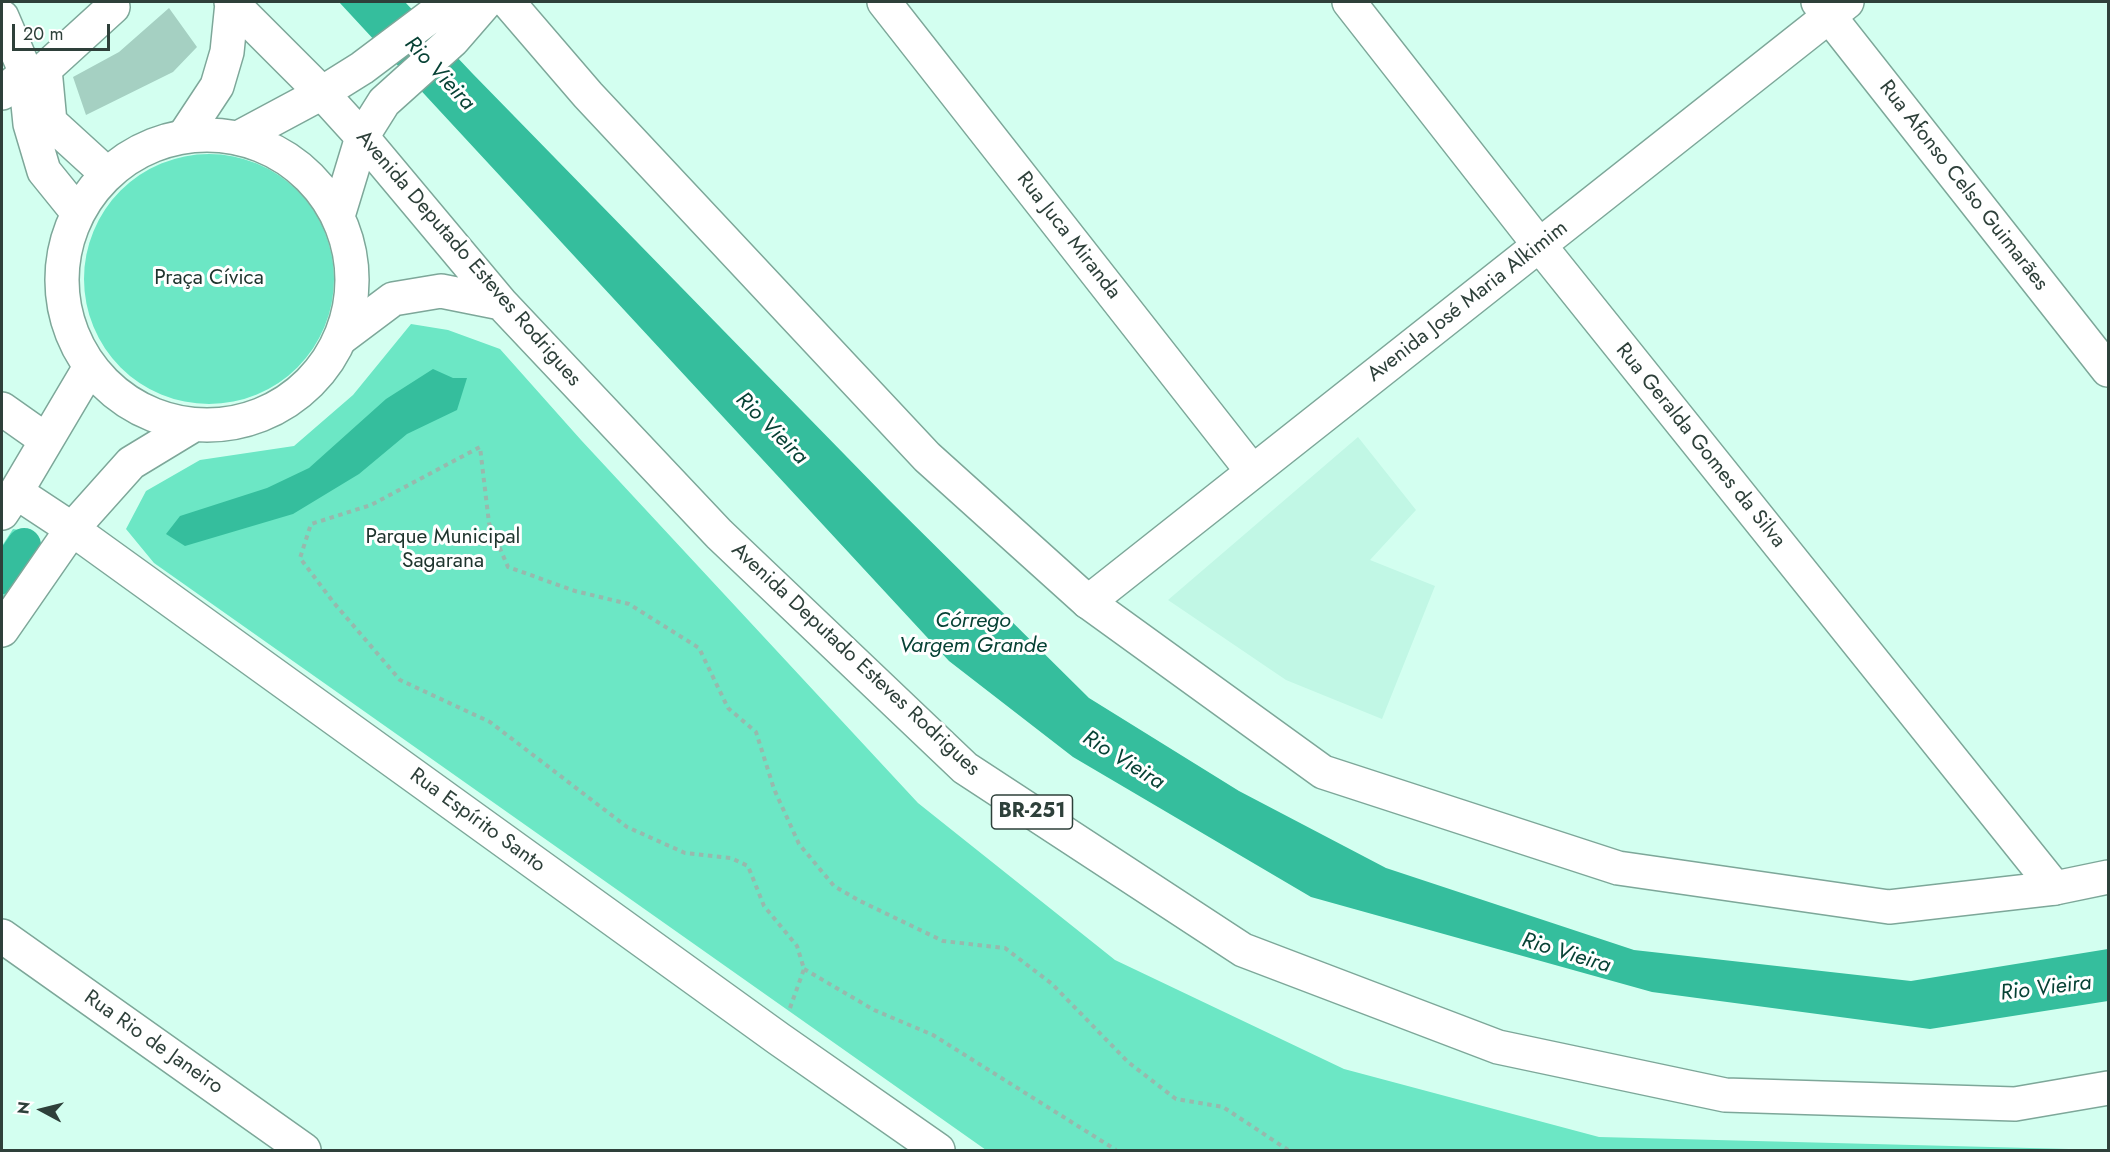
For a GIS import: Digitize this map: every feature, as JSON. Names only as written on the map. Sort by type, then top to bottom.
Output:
[{"type":"street","points":[[184,136],[217,86],[227,51],[232,2]]},
{"type":"street","name":"Avenida Deputado Esteves Rodrigues","points":[[232,2],[322,93],[362,137],[501,303],[719,534],[965,768],[1243,950],[1498,1047],[1725,1095],[2015,1104],[2109,1088]]},
{"type":"street","points":[[338,216],[362,137],[384,102],[453,40],[486,2]]},
{"type":"street","points":[[508,2],[588,95],[927,457],[1088,602],[1323,772],[1618,868],[1888,907],[2055,888],[2109,877]]},
{"type":"street","name":"Rua Juca Miranda","points":[[884,2],[1252,471]]},
{"type":"street","name":"Rua Geralda Gomes da Silva","points":[[1349,2],[1540,246],[2055,888]]},
{"type":"street","points":[[107,174],[50,122],[45,69],[114,3]]},
{"type":"street","name":"Avenida José Maria Alkimim","points":[[1088,602],[1540,246],[1831,6]]},
{"type":"street","name":"Rua Afonso Celso Guimarães","points":[[1831,6],[2109,370]]},
{"type":"street","points":[[238,138],[322,93],[449,7]]},
{"type":"street","points":[[2,17],[14,83],[30,124],[44,171],[78,213]]},
{"type":"street","points":[[211,134],[238,138],[279,153],[313,180],[338,216],[350,256],[351,297],[341,338],[316,377],[281,407],[238,423],[192,426],[153,416],[118,397],[90,367],[67,319],[63,265],[78,213],[107,174],[142,150],[184,136],[211,134]]},
{"type":"street","points":[[341,338],[393,299],[441,291],[501,303]]},
{"type":"street","points":[[9,502],[90,367]]},
{"type":"street","points":[[2,409],[45,440]]},
{"type":"street","points":[[2,630],[72,529],[131,463],[192,426]]},
{"type":"street","name":"Rua Espírito Santo","points":[[9,502],[72,529],[779,1039],[938,1150]]},
{"type":"street","name":"Rua Rio de Janeiro","points":[[2,936],[304,1150]]},
{"type":"path","points":[[779,1039],[804,969],[797,946],[764,906],[748,866],[731,858],[685,853],[627,827],[490,722],[400,680],[334,603],[300,558],[311,524],[371,505],[480,447],[489,523],[508,567],[575,591],[629,604],[699,648],[728,708],[756,732],[774,789],[799,844],[834,886],[860,902],[943,941],[1005,948],[1052,984],[1128,1062],[1176,1099],[1223,1107],[1288,1150]]},
{"type":"path","points":[[804,969],[874,1010],[933,1035],[1116,1150]]},
{"type":"shaded area","points":[[1358,437],[1416,510],[1370,560],[1435,586],[1382,719],[1286,680],[1168,600]]},
{"type":"green space","name":"Praça Cívica","points":[[209,154],[233,157],[257,164],[278,175],[297,191],[313,210],[324,231],[331,255],[334,279],[331,303],[324,327],[313,348],[297,367],[278,383],[257,394],[233,401],[209,404],[185,401],[161,394],[140,383],[121,367],[105,348],[94,327],[87,303],[84,279],[87,255],[94,231],[105,210],[121,191],[140,175],[161,164],[185,157]]},
{"type":"green space","name":"Parque Municipal Sagarana","points":[[411,324],[448,330],[500,349],[581,440],[918,803],[1115,960],[1344,1069],[1599,1137],[2108,1150],[986,1150],[154,563],[126,529],[146,491],[200,460],[294,446],[353,395]]},
{"type":"green space","points":[[13,529],[33,532],[40,553],[2,613],[2,546]]},
{"type":"water","name":"Córrego Vargem Grande","points":[[339,2],[405,2],[887,498],[1089,698],[1239,791],[1386,868],[1634,950],[1911,981],[2108,949],[2108,1001],[1930,1029],[1652,992],[1311,897],[1073,757],[949,661]]},
{"type":"water","points":[[433,369],[453,378],[467,378],[457,410],[407,434],[359,474],[293,514],[185,546],[166,534],[180,516],[267,488],[309,468],[386,399]]},
{"type":"building","points":[[169,8],[197,47],[173,72],[86,115],[73,77],[119,52]]},
{"type":"waterway","points":[[2,577],[24,545]]},
{"type":"water label","name":"Rio Vieira","points":[[439,74]]},
{"type":"water label","name":"Rio Vieira","points":[[771,429]]},
{"type":"water label","name":"Rio Vieira","points":[[1123,761]]},
{"type":"water label","name":"Rio Vieira","points":[[1566,954]]},
{"type":"water label","name":"Rio Vieira","points":[[2046,989]]}]
